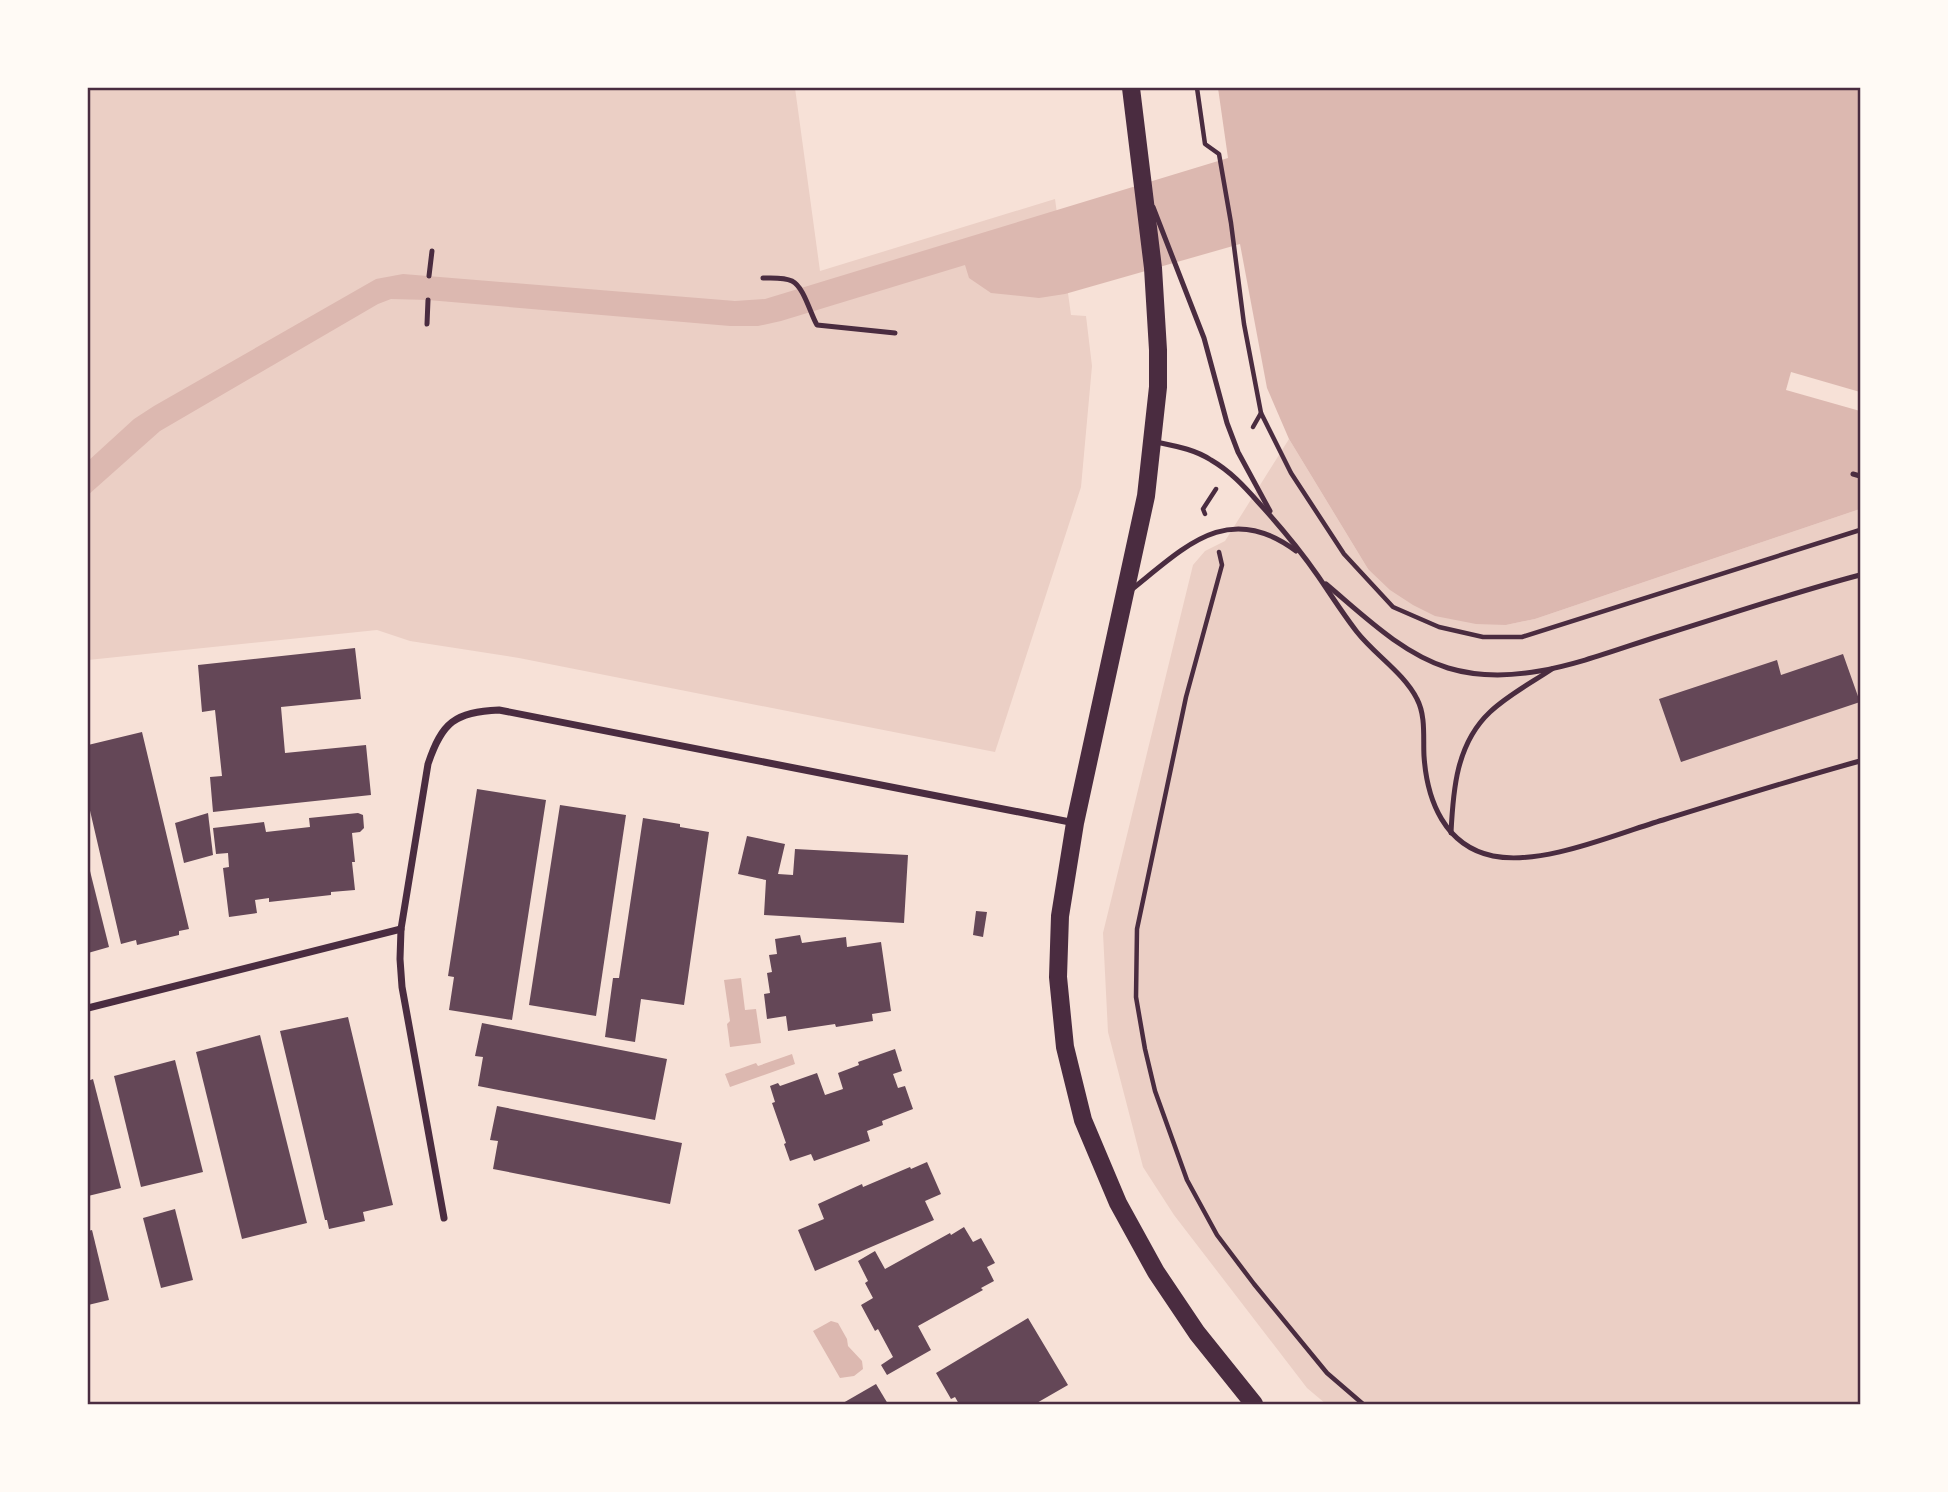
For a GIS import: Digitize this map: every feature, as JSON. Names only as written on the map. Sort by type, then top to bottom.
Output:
[{"type":"main road","points":[[1131,88],[1153,268],[1158,387],[1146,496],[1075,823],[1060,916],[1058,977],[1065,1047],[1083,1120],[1118,1203],[1156,1272],[1197,1333],[1254,1405]]},
{"type":"street","points":[[444,1218],[402,987],[400,959],[401,929],[428,764],[437,741],[453,720],[474,711],[499,710],[1075,823]]},
{"type":"street","points":[[88,1008],[401,929]]},
{"type":"lane","points":[[1143,181],[1204,338],[1227,423],[1238,452],[1276,523]]},
{"type":"lane","points":[[429,276],[432,251]]},
{"type":"lane","points":[[763,278],[792,281],[801,289],[817,325],[895,333]]},
{"type":"lane","points":[[427,324],[428,300]]},
{"type":"lane","points":[[1153,442],[1193,451],[1210,459],[1236,478],[1304,557],[1370,648],[1412,690],[1419,702],[1422,716],[1427,782],[1433,803],[1440,819],[1451,833],[1479,852],[1493,856],[1524,857],[1582,846],[1860,761]]},
{"type":"lane","points":[[1853,474],[1860,476]]},
{"type":"lane","points":[[1124,596],[1191,543],[1222,531],[1246,528],[1264,532],[1276,537],[1304,557]]},
{"type":"lane","points":[[1320,579],[1390,637],[1412,651],[1446,667],[1497,675],[1554,668],[1860,575]]},
{"type":"lane","points":[[1451,833],[1455,784],[1464,750],[1475,731],[1482,720],[1504,700],[1554,668]]},
{"type":"path","points":[[1196,88],[1205,144],[1219,153],[1244,324],[1261,413],[1291,473],[1344,554],[1393,607],[1439,627],[1483,637],[1521,637],[1860,530]]},
{"type":"path","points":[[1216,544],[1222,565],[1186,697],[1137,929],[1136,997],[1155,1091],[1187,1180],[1217,1234],[1327,1373],[1363,1405]]},
{"type":"shaded area","points":[[88,88],[795,88],[820,271],[1055,199],[1071,315],[1086,316],[1092,366],[1081,487],[995,752],[519,658],[410,641],[377,630],[88,660]]},
{"type":"shaded area","points":[[1218,88],[1860,88],[1860,509],[1535,619],[1506,625],[1476,624],[1435,616],[1390,590],[1368,569],[1289,439],[1267,388],[1240,244],[1065,294],[1039,298],[991,293],[969,278],[965,265],[758,326],[391,299],[378,304],[160,431],[88,495],[88,461],[134,419],[376,279],[403,274],[735,301],[765,299],[1228,158]]},
{"type":"shaded area","points":[[1289,439],[1368,569],[1506,625],[1535,619],[1860,509],[1860,1404],[1326,1404],[1307,1388],[1174,1215],[1143,1167],[1108,1032],[1103,933],[1193,565],[1205,551],[1225,541]]},
{"type":"shaded area","points":[[741,978],[745,1010],[756,1009],[761,1043],[730,1047],[727,1024],[730,1021],[724,980]]},
{"type":"shaded area","points":[[792,1054],[795,1064],[730,1087],[725,1074]]},
{"type":"shaded area","points":[[831,1321],[838,1323],[848,1346],[862,1361],[863,1369],[854,1376],[840,1378],[813,1331]]},
{"type":"pier","points":[[1791,372],[1860,392],[1860,411],[1786,390]]},
{"type":"building","points":[[355,648],[361,699],[281,707],[285,753],[366,745],[371,795],[213,812],[210,777],[222,776],[215,710],[202,712],[198,665]]},
{"type":"building","points":[[1843,654],[1860,702],[1681,762],[1659,699],[1777,660],[1781,675]]},
{"type":"building","points":[[142,732],[189,929],[179,931],[179,935],[137,945],[136,940],[121,944],[88,802],[88,745]]},
{"type":"building","points":[[477,789],[546,800],[512,1020],[449,1010],[454,977],[448,976]]},
{"type":"building","points":[[560,805],[626,815],[596,1016],[529,1005]]},
{"type":"building","points":[[208,813],[213,855],[184,863],[175,823]]},
{"type":"building","points":[[358,813],[363,815],[364,828],[360,832],[352,833],[355,890],[269,902],[269,898],[255,900],[257,913],[229,917],[223,868],[229,867],[228,853],[216,854],[213,828],[264,822],[266,832],[310,827],[309,818]]},
{"type":"building","points":[[643,818],[709,832],[684,1005],[641,999],[635,1042],[605,1037],[613,978],[619,978]]},
{"type":"building","points":[[747,836],[785,844],[778,874],[793,875],[795,849],[908,855],[904,923],[764,915],[766,880],[738,874]]},
{"type":"building","points":[[88,863],[109,947],[88,953]]},
{"type":"building","points":[[976,911],[987,912],[983,937],[973,935]]},
{"type":"building","points":[[800,935],[802,943],[846,937],[847,947],[881,942],[891,1011],[872,1014],[873,1021],[788,1031],[786,1016],[767,1019],[764,994],[770,993],[767,973],[772,972],[769,955],[777,954],[775,939]]},
{"type":"building","points":[[348,1017],[393,1205],[363,1212],[365,1221],[329,1229],[280,1031]]},
{"type":"building","points":[[482,1023],[667,1059],[655,1120],[478,1086],[483,1057],[475,1056]]},
{"type":"building","points":[[260,1035],[307,1223],[242,1239],[196,1052]]},
{"type":"building","points":[[895,1049],[902,1071],[893,1074],[898,1088],[905,1086],[913,1109],[882,1121],[883,1125],[867,1131],[870,1141],[814,1161],[811,1154],[790,1161],[772,1103],[775,1102],[770,1086],[778,1083],[780,1086],[817,1073],[825,1095],[843,1089],[838,1073],[859,1065],[858,1062]]},
{"type":"building","points":[[175,1060],[203,1172],[141,1187],[114,1076]]},
{"type":"building","points":[[93,1079],[121,1188],[88,1196],[88,1081]]},
{"type":"building","points":[[497,1106],[682,1143],[670,1204],[493,1169],[498,1141],[490,1140]]},
{"type":"building","points":[[927,1162],[941,1194],[925,1201],[934,1220],[815,1271],[798,1230],[824,1219],[818,1204],[862,1184],[863,1187]]},
{"type":"building","points":[[175,1209],[193,1280],[161,1288],[143,1218]]},
{"type":"building","points":[[964,1227],[973,1242],[981,1238],[995,1263],[987,1267],[994,1281],[981,1288],[983,1290],[918,1326],[931,1350],[887,1375],[881,1365],[893,1357],[861,1305],[873,1298],[858,1261],[875,1251],[885,1269]]},
{"type":"building","points":[[92,1230],[109,1300],[88,1305],[88,1231]]},
{"type":"building","points":[[1028,1318],[1068,1385],[1035,1404],[959,1404],[955,1397],[951,1399],[936,1373]]},
{"type":"building","points":[[876,1384],[888,1404],[843,1403]]}]
